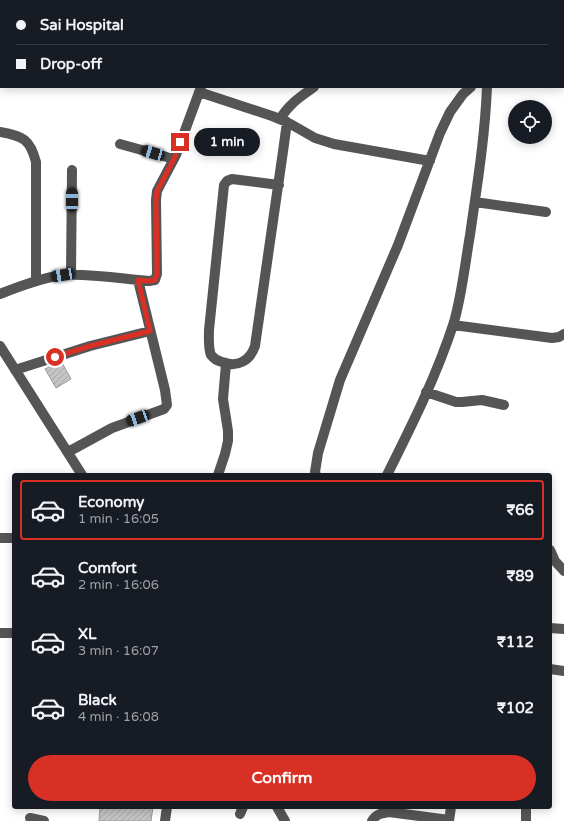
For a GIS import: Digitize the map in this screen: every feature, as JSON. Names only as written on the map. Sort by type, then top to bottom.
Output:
[{"type":"street","points":[[278,185],[232,179],[227,181],[224,185],[209,330],[209,346],[212,356],[216,360],[226,364],[244,362],[253,352],[255,346],[278,185],[286,109],[313,88]]},
{"type":"street","points":[[315,473],[318,453],[340,380],[398,246],[440,133],[450,112],[469,88]]},
{"type":"street","points":[[388,473],[426,392],[453,324],[462,285],[483,150],[487,88]]},
{"type":"street","points":[[0,294],[36,281],[63,275],[149,281],[155,280],[157,274],[157,191],[174,159],[200,90],[284,121],[316,138],[334,144],[430,161]]},
{"type":"street","points":[[0,132],[24,139],[30,144],[36,162],[36,281]]},
{"type":"street","points":[[120,144],[174,159]]},
{"type":"street","points":[[71,275],[72,170]]},
{"type":"street","points":[[475,202],[546,212]]},
{"type":"street","points":[[68,452],[112,428],[164,409],[167,405],[165,390],[138,280]]},
{"type":"street","points":[[453,324],[552,338],[559,337],[564,334]]},
{"type":"street","points":[[15,370],[90,346],[150,331]]},
{"type":"street","points":[[0,346],[81,473]]},
{"type":"street","points":[[219,473],[228,441],[228,430],[223,399],[226,364]]},
{"type":"street","points":[[426,392],[456,402],[482,400],[504,405]]},
{"type":"street","points":[[0,538],[12,538]]},
{"type":"street","points":[[552,563],[564,570]]},
{"type":"street","points":[[552,628],[564,629]]},
{"type":"street","points":[[0,633],[12,633]]},
{"type":"street","points":[[552,669],[564,671]]},
{"type":"street","points":[[165,821],[167,809]]},
{"type":"street","points":[[278,809],[285,821]]},
{"type":"street","points":[[372,821],[375,817],[390,810],[449,820],[451,809]]},
{"type":"street","points":[[526,809],[526,821]]},
{"type":"street","points":[[30,818],[44,821]]},
{"type":"building","points":[[61,361],[71,379],[56,388],[45,369]]},
{"type":"building","points":[[100,809],[153,809],[151,821],[99,821]]},
{"type":"route","points":[[55,357],[90,346],[150,331],[138,280],[155,280],[157,274],[157,191],[174,159],[180,142]]}]
